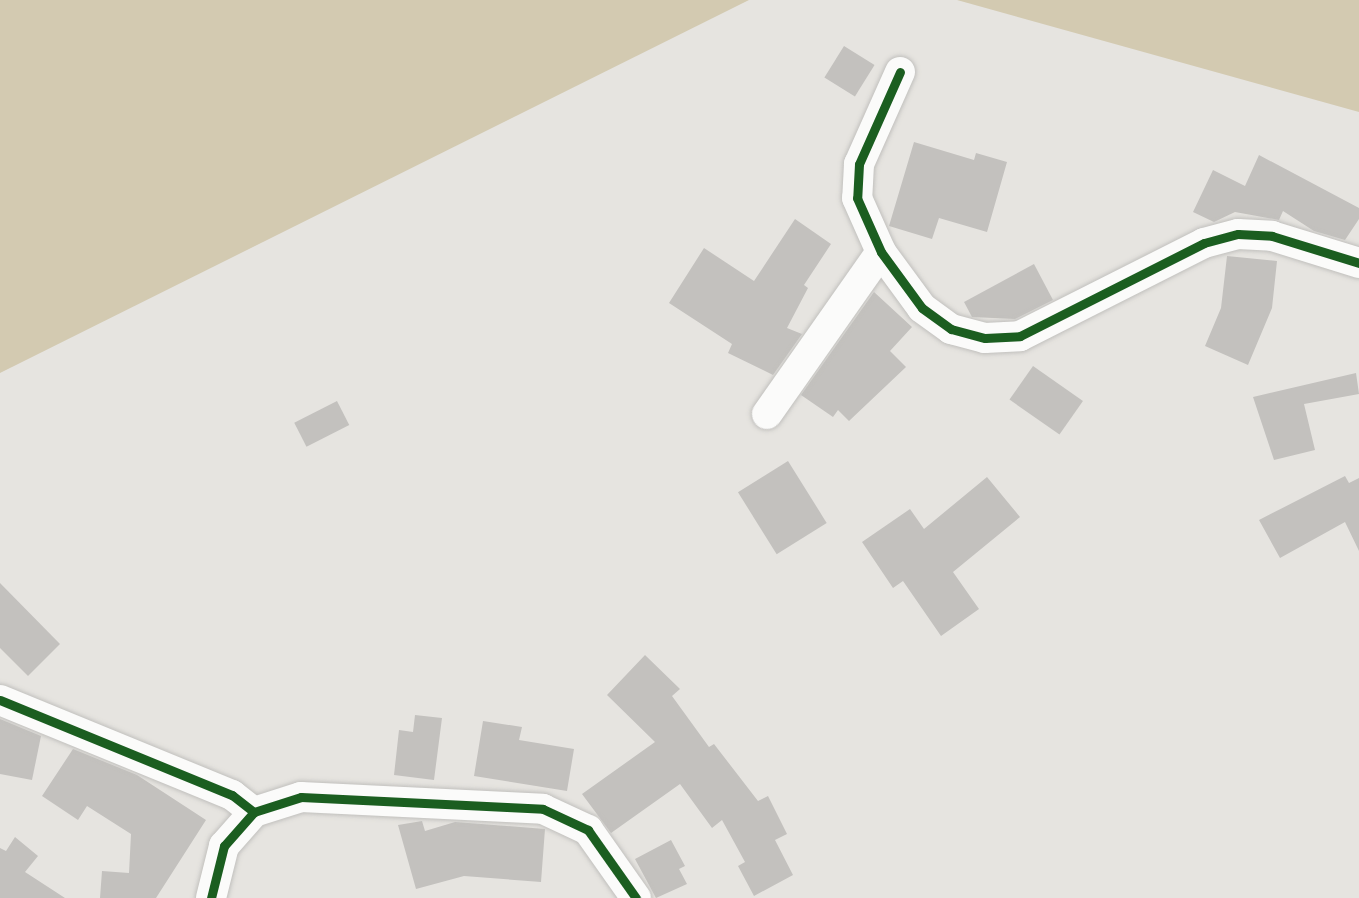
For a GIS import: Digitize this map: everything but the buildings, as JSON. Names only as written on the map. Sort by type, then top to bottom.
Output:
[{"type":"street","points":[[900,72],[865,147],[856,181],[862,215],[881,252],[935,320],[985,338],[1037,329],[1221,238],[1272,236],[1359,263]]},
{"type":"street","points":[[767,414],[881,252]]},
{"type":"street","points":[[0,700],[232,795],[254,812]]},
{"type":"street","points":[[211,898],[224,846],[254,812],[301,797],[542,809],[588,830],[636,898]]},
{"type":"shaded area","points":[[0,0],[749,0],[0,373]]},
{"type":"shaded area","points":[[957,0],[1359,0],[1359,112]]},
{"type":"cycle path","points":[[900,72],[859,164],[857,198],[881,252],[922,308],[951,329],[985,338],[1020,336],[1204,243],[1238,234],[1272,236],[1359,263]]},
{"type":"cycle path","points":[[0,700],[232,795],[254,812]]},
{"type":"cycle path","points":[[211,898],[224,846],[254,812],[301,797],[543,809],[588,830],[636,898]]}]
